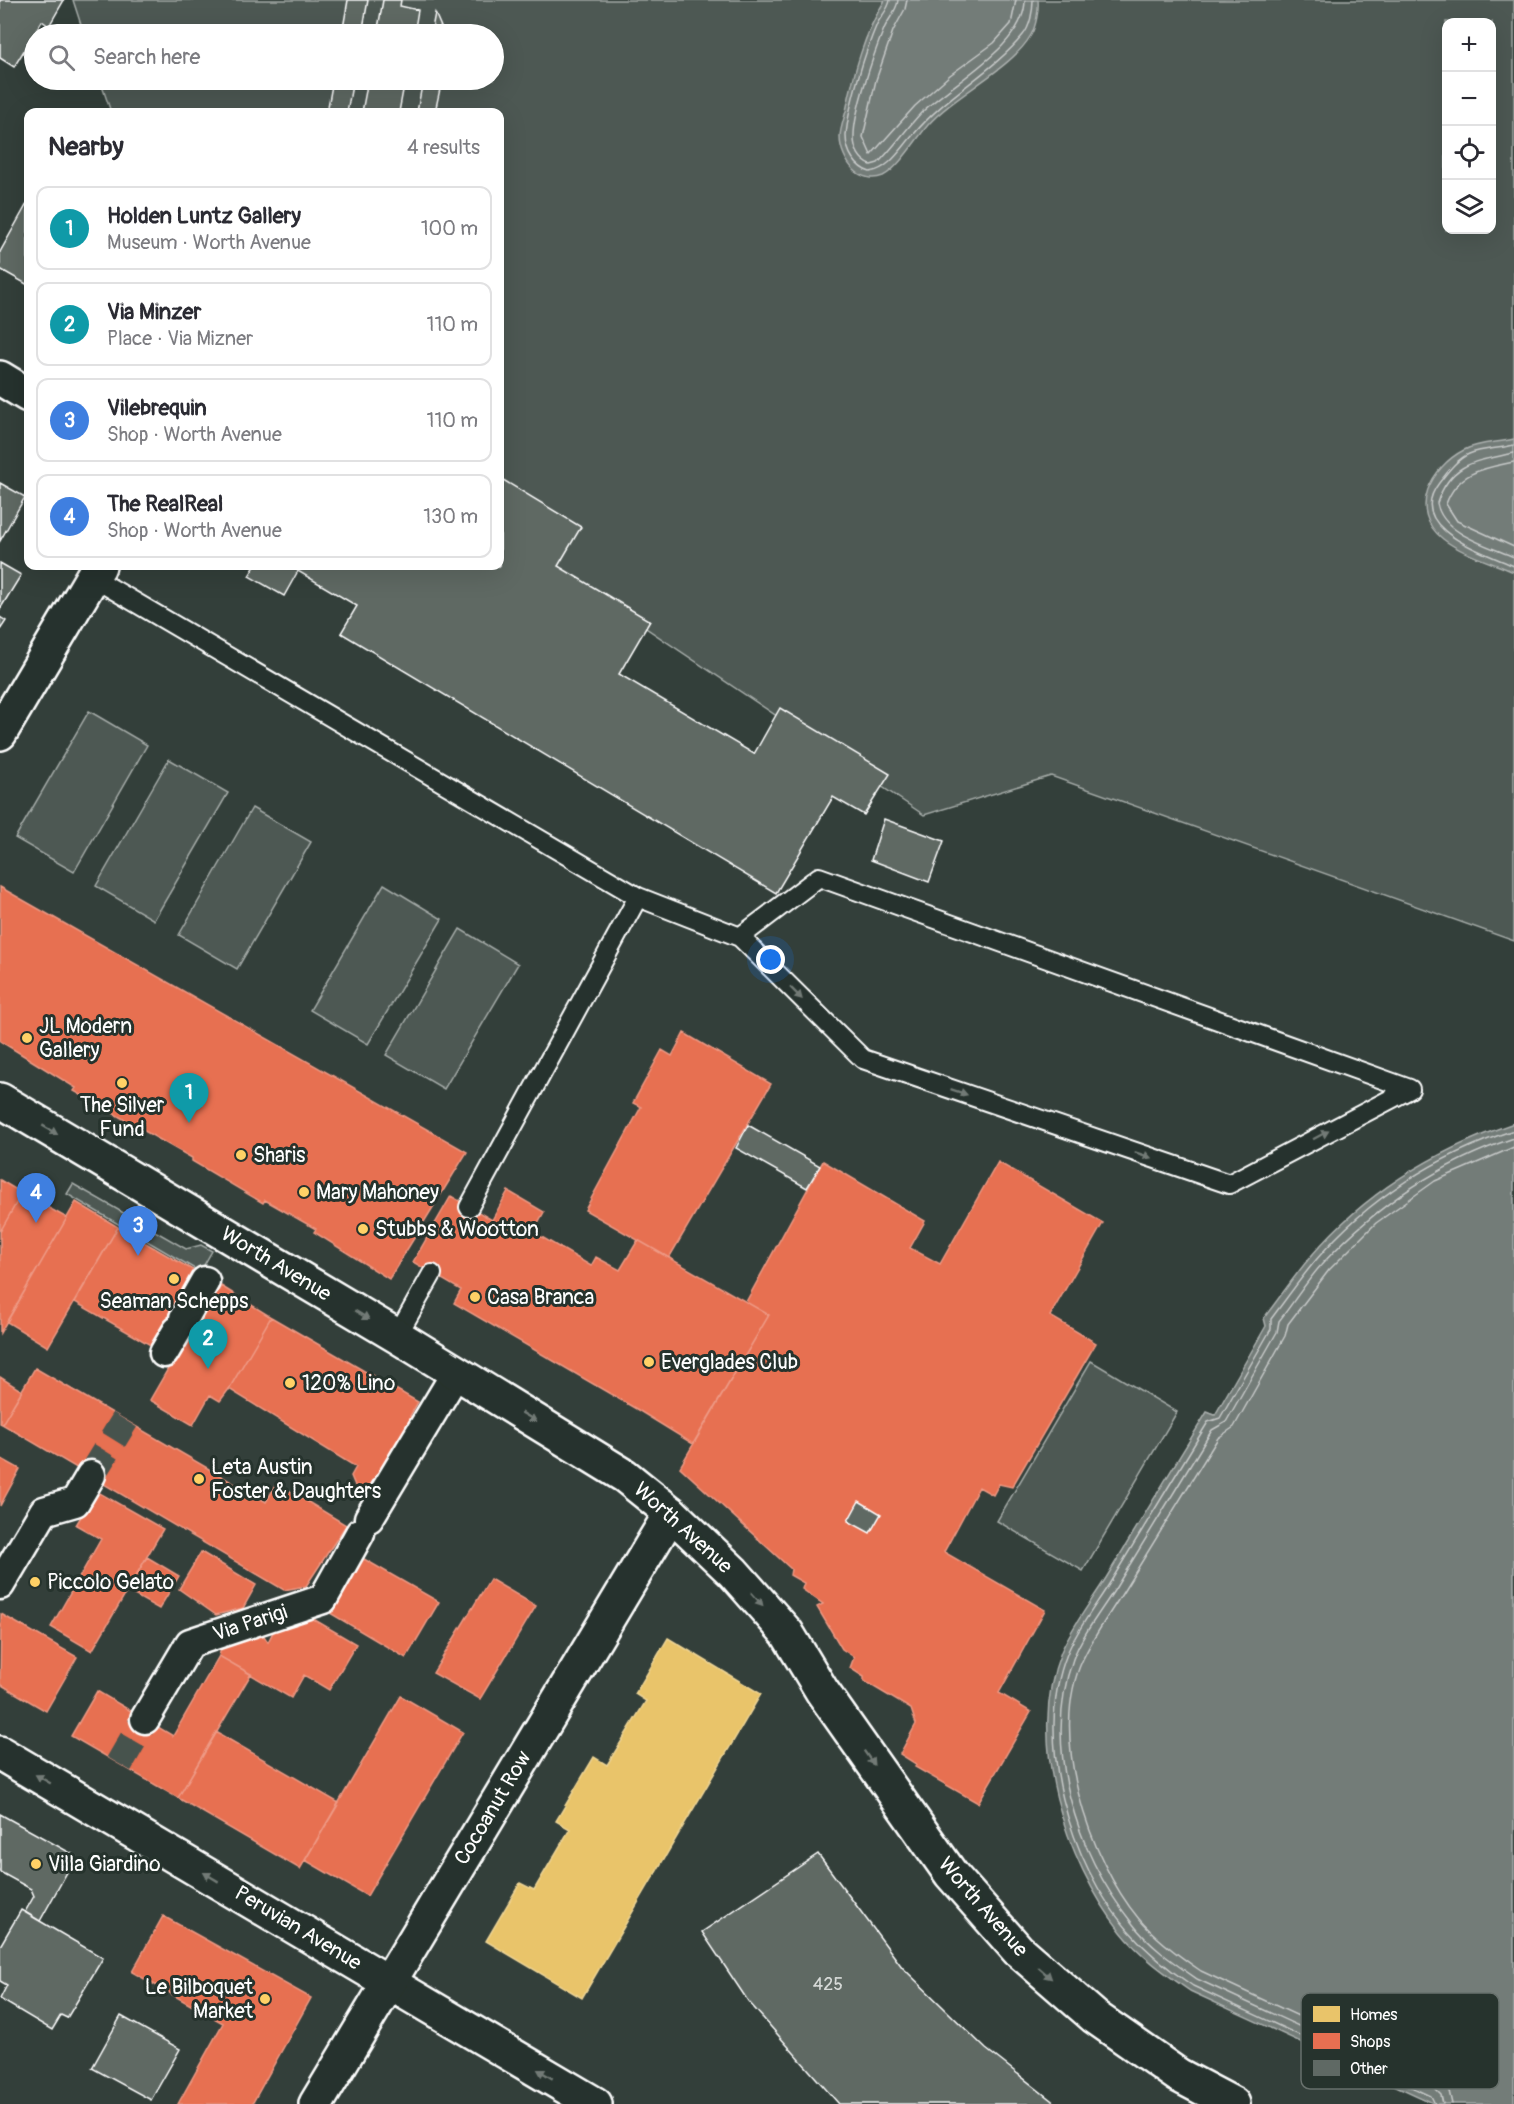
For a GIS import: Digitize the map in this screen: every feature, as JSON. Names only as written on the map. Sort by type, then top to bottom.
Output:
[{"type":"street","points":[[0,378],[24,393]]},
{"type":"street","points":[[3,722],[95,571]]},
{"type":"street","name":"Worth Avenue","points":[[0,1100],[397,1336],[625,1476],[671,1513],[733,1572],[787,1633],[822,1691],[951,1874],[1018,1950],[1095,2017],[1178,2074],[1233,2104]]},
{"type":"street","points":[[175,1334],[205,1281]]},
{"type":"street","name":"Via Parigi","points":[[145,1719],[190,1643],[323,1599],[364,1525],[456,1373]]},
{"type":"street","points":[[0,1585],[44,1511],[75,1502],[90,1475]]},
{"type":"street","name":"Cocoanut Row","points":[[316,2104],[671,1513]]},
{"type":"street","name":"Peruvian Avenue","points":[[0,1753],[595,2104]]},
{"type":"lane","points":[[95,571],[638,897],[740,937],[863,1059],[1229,1184],[1410,1089],[819,877],[740,937]]},
{"type":"lane","points":[[469,1207],[638,897]]},
{"type":"lane","points":[[397,1336],[432,1274]]},
{"type":"shaded area","points":[[73,0],[1514,0],[1514,941],[1051,776],[924,815],[504,533],[504,108],[110,108],[103,90],[504,90],[504,24],[81,24]]},
{"type":"shaded area","points":[[89,711],[147,745],[74,872],[15,838]]},
{"type":"shaded area","points":[[169,759],[228,793],[154,920],[96,886]]},
{"type":"shaded area","points":[[252,808],[311,842],[237,969],[179,935]]},
{"type":"shaded area","points":[[384,884],[442,919],[368,1044],[310,1010]]},
{"type":"shaded area","points":[[460,929],[518,964],[444,1089],[386,1055]]},
{"type":"shaded area","points":[[73,1184],[186,1249],[201,1245],[212,1251],[200,1272],[67,1194]]},
{"type":"shaded area","points":[[1091,1361],[1177,1412],[1083,1571],[997,1521]]},
{"type":"water","points":[[885,0],[1038,0],[1038,8],[1036,23],[1031,35],[1011,59],[939,114],[889,172],[872,178],[857,173],[848,163],[842,151],[840,134],[861,54],[871,26]]},
{"type":"water","points":[[1514,439],[1514,572],[1468,553],[1443,539],[1432,528],[1426,516],[1425,503],[1433,478],[1452,458],[1476,445]]},
{"type":"water","points":[[1514,1123],[1514,2104],[1435,2104],[1402,2089],[1499,2089],[1499,1993],[1301,1993],[1301,2042],[1190,1991],[1136,1949],[1101,1903],[1083,1871],[1068,1835],[1057,1798],[1050,1761],[1048,1723],[1051,1686],[1061,1652],[1071,1633],[1207,1412],[1215,1415],[1266,1326],[1264,1318],[1312,1255],[1355,1212],[1379,1193],[1430,1160]]},
{"type":"building: Homes","points":[[668,1638],[761,1694],[582,1998],[486,1941],[520,1883],[534,1890],[570,1829],[556,1821],[594,1757],[607,1765],[646,1701],[635,1694]]},
{"type":"building: Shops","points":[[0,887],[467,1152],[389,1279],[314,1232],[316,1229],[265,1200],[263,1203],[192,1161],[192,1158],[74,1091],[76,1088],[0,1041]]},
{"type":"building: Shops","points":[[684,1033],[771,1084],[669,1258],[585,1210],[641,1107],[633,1103],[662,1050],[672,1056]]},
{"type":"building: Shops","points":[[823,1161],[925,1221],[910,1248],[940,1264],[998,1162],[1103,1223],[1050,1316],[1096,1343],[1012,1487],[999,1484],[993,1495],[979,1487],[944,1552],[1045,1610],[999,1693],[1031,1712],[978,1803],[915,1767],[916,1764],[900,1754],[916,1724],[911,1709],[864,1681],[864,1677],[850,1668],[854,1657],[842,1649],[817,1607],[823,1604],[802,1589],[804,1583],[790,1575],[791,1569],[680,1467],[769,1315],[746,1302]]},
{"type":"building: Shops","points":[[0,1180],[22,1193],[0,1232]]},
{"type":"building: Shops","name":"Everglades Club","points":[[508,1191],[544,1212],[533,1232],[591,1266],[596,1257],[620,1270],[638,1240],[769,1315],[693,1444],[454,1303],[461,1290],[413,1262],[451,1196],[492,1220]]},
{"type":"building: Shops","points":[[22,1193],[67,1218],[0,1333],[0,1232]]},
{"type":"building: Shops","points":[[76,1202],[118,1227],[48,1347],[7,1322]]},
{"type":"building: Shops","points":[[118,1227],[198,1273],[154,1347],[75,1302]]},
{"type":"building: Shops","points":[[221,1286],[271,1317],[229,1389],[220,1401],[210,1395],[193,1425],[150,1400],[210,1296],[214,1298]]},
{"type":"building: Shops","points":[[271,1317],[418,1402],[410,1416],[413,1418],[373,1485],[356,1488],[351,1476],[356,1467],[229,1389]]},
{"type":"building: Shops","points":[[35,1368],[266,1502],[277,1483],[346,1525],[306,1586],[284,1590],[2,1424]]},
{"type":"building: Shops","points":[[0,1377],[22,1391],[2,1424],[0,1423]]},
{"type":"building: Shops","points":[[0,1458],[20,1469],[0,1506]]},
{"type":"building: Shops","points":[[96,1491],[163,1529],[92,1651],[51,1627],[101,1539],[76,1525]]},
{"type":"building: Shops","points":[[201,1552],[256,1585],[243,1608],[216,1615],[179,1589]]},
{"type":"building: Shops","points":[[357,1555],[439,1602],[406,1658],[325,1610]]},
{"type":"building: Shops","points":[[147,1557],[179,1576],[159,1609],[127,1591]]},
{"type":"building: Shops","points":[[490,1579],[536,1606],[480,1699],[433,1673]]},
{"type":"building: Shops","points":[[303,1613],[356,1644],[329,1690],[304,1675],[291,1698],[219,1656],[222,1645],[264,1636],[268,1642],[279,1620]]},
{"type":"building: Shops","points":[[1,1614],[77,1657],[46,1711],[0,1684]]},
{"type":"building: Shops","points":[[219,1656],[251,1674],[178,1798],[71,1736],[97,1691],[173,1736]]},
{"type":"building: Shops","points":[[401,1696],[463,1732],[367,1896],[305,1860]]},
{"type":"building: Shops","points":[[216,1732],[339,1803],[300,1869],[178,1798]]},
{"type":"building: Shops","points":[[163,1916],[311,1998],[252,2104],[178,2104],[223,2023],[132,1972]]},
{"type":"building: Other","points":[[0,0],[64,0],[50,24],[42,21],[40,24],[24,24],[24,51],[14,67],[0,58]]},
{"type":"building: Other","points":[[348,0],[368,0],[364,24],[344,24]]},
{"type":"building: Other","points":[[383,0],[401,0],[400,6],[418,10],[416,24],[379,24]]},
{"type":"building: Other","points":[[435,13],[440,24],[433,24]]},
{"type":"building: Other","points":[[331,90],[351,90],[348,108],[328,108]]},
{"type":"building: Other","points":[[366,90],[403,90],[400,108],[363,108]]},
{"type":"building: Other","points":[[421,90],[440,90],[436,108],[418,108]]},
{"type":"building: Other","points":[[24,209],[24,283],[0,269],[0,252]]},
{"type":"building: Other","points":[[504,480],[581,527],[558,566],[650,621],[619,674],[754,754],[780,708],[890,774],[864,815],[833,797],[776,893],[341,633],[357,606],[298,571],[284,596],[249,576],[253,570],[504,570]]},
{"type":"building: Other","points":[[0,483],[24,496],[24,499],[0,541]]},
{"type":"building: Other","points":[[0,563],[21,575],[0,609]]},
{"type":"building: Other","points":[[0,617],[6,621],[0,630]]},
{"type":"building: Other","points":[[884,819],[944,841],[929,882],[871,860]]},
{"type":"building: Other","points":[[748,1125],[820,1166],[807,1188],[736,1148]]},
{"type":"building: Other","points":[[859,1501],[881,1514],[870,1533],[848,1521]]},
{"type":"building: Other","name":"Villa Giardino","points":[[0,1814],[76,1856],[40,1921],[25,1912],[34,1896],[31,1889],[0,1872]]},
{"type":"building: Other","points":[[818,1854],[902,1967],[986,2049],[1056,2104],[839,2104],[748,2001],[702,1932]]},
{"type":"building: Other","points":[[21,1910],[103,1958],[67,2018],[61,2015],[52,2030],[0,1999],[7,1985],[0,1981],[0,1946]]},
{"type":"building: Other","points":[[121,2016],[180,2049],[151,2100],[92,2068]]},
{"type":"tunnel","points":[[91,1475],[125,1420]]},
{"type":"tunnel","points":[[119,1764],[145,1719]]},
{"type":"place","name":"JL Modern Gallery","points":[[27,1038]]},
{"type":"place","name":"The Silver Fund","points":[[122,1083]]},
{"type":"place","name":"Holden Luntz Gallery","points":[[189,1123]]},
{"type":"place","name":"Sharis","points":[[241,1155]]},
{"type":"place","name":"Mary Mahoney","points":[[304,1192]]},
{"type":"place","name":"The RealReal","points":[[36,1223]]},
{"type":"place","name":"Stubbs & Wootton","points":[[363,1229]]},
{"type":"place","name":"Vilebrequin","points":[[138,1256]]},
{"type":"place","name":"Seaman Schepps","points":[[174,1279]]},
{"type":"place","name":"Casa Branca","points":[[475,1297]]},
{"type":"place","name":"Everglades Club","points":[[649,1362]]},
{"type":"place","name":"Via Minzer","points":[[208,1369]]},
{"type":"place","name":"120% Lino","points":[[290,1383]]},
{"type":"place","name":"Leta Austin Foster & Daughters","points":[[199,1479]]},
{"type":"place","name":"Piccolo Gelato","points":[[35,1582]]},
{"type":"place","name":"Villa Giardino","points":[[36,1864]]},
{"type":"place","name":"Le Bilboquet Market","points":[[265,1999]]}]
